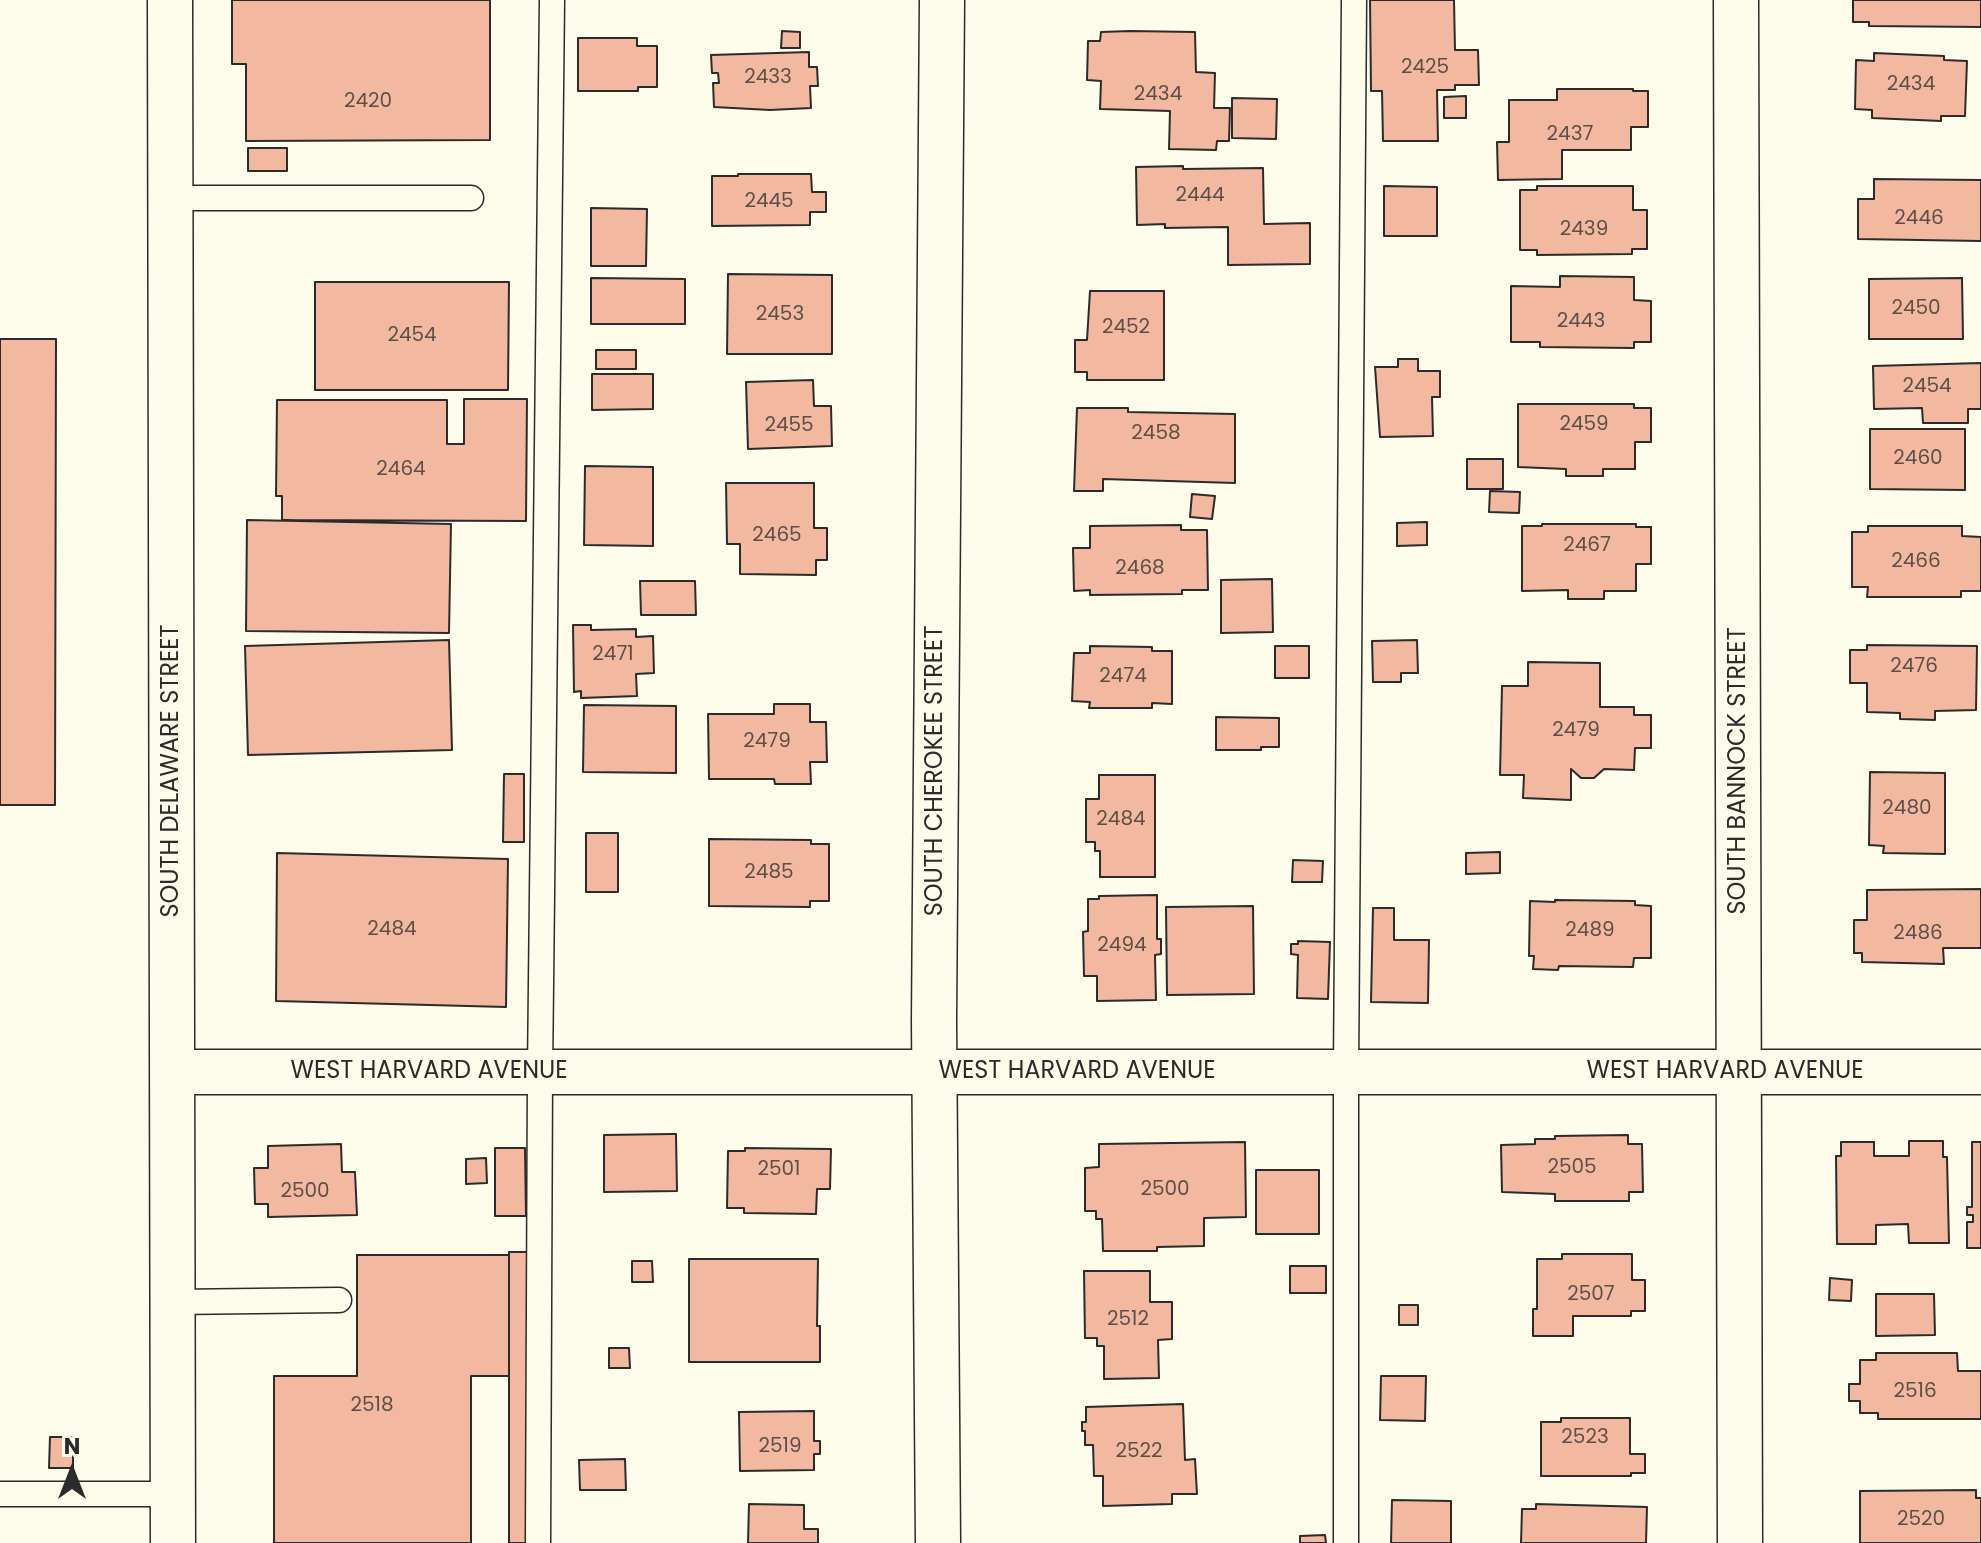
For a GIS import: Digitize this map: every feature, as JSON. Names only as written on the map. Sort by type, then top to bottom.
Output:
[{"type":"street","name":"SOUTH DELAWARE STREET","points":[[170,0],[173,1543]]},
{"type":"street","name":"SOUTH CHEROKEE STREET","points":[[938,1543],[934,1072],[942,0]]},
{"type":"street","name":"SOUTH BANNOCK STREET","points":[[1736,0],[1740,1543]]},
{"type":"street","name":"WEST HARVARD AVENUE","points":[[173,1072],[1981,1072]]},
{"type":"lane","points":[[538,1543],[552,0]]},
{"type":"lane","points":[[1346,1543],[1346,1072],[1354,0]]},
{"type":"lane","points":[[170,198],[471,198]]},
{"type":"lane","points":[[173,1302],[339,1300]]},
{"type":"lane","points":[[0,1494],[173,1494]]},
{"type":"building","points":[[232,0],[490,0],[490,140],[246,141],[246,64],[232,64]]},
{"type":"building","points":[[1370,0],[1454,0],[1455,50],[1478,50],[1479,85],[1455,85],[1455,90],[1437,90],[1438,141],[1383,141],[1382,91],[1371,91]]},
{"type":"building","points":[[1853,0],[1981,0],[1981,27],[1869,26],[1869,22],[1853,22]]},
{"type":"building","points":[[782,31],[800,32],[800,48],[781,48]]},
{"type":"building","points":[[1101,32],[1195,32],[1196,72],[1215,73],[1214,108],[1230,108],[1229,141],[1217,141],[1216,150],[1169,149],[1170,111],[1100,109],[1101,81],[1087,80],[1088,41],[1100,41]]},
{"type":"building","points":[[578,38],[637,38],[637,46],[657,46],[657,87],[638,87],[638,91],[578,91]]},
{"type":"building","points":[[809,52],[809,67],[817,67],[818,86],[810,86],[811,108],[770,110],[714,107],[713,83],[719,83],[718,73],[712,73],[711,55]]},
{"type":"building","points":[[1874,53],[1944,56],[1944,60],[1967,61],[1965,116],[1941,116],[1941,121],[1872,118],[1872,110],[1855,109],[1856,60],[1874,61]]},
{"type":"building","points":[[1557,89],[1648,91],[1648,127],[1631,127],[1631,150],[1562,150],[1562,179],[1498,180],[1497,142],[1509,142],[1509,100],[1557,100]]},
{"type":"building","points":[[1466,96],[1466,118],[1444,118],[1444,97]]},
{"type":"building","points":[[1232,98],[1277,99],[1276,139],[1232,138]]},
{"type":"building","points":[[248,148],[287,148],[287,171],[248,171]]},
{"type":"building","points":[[1183,166],[1183,169],[1263,168],[1264,224],[1310,223],[1310,264],[1228,265],[1228,227],[1137,225],[1136,167]]},
{"type":"building","points":[[811,174],[812,192],[826,192],[826,212],[810,212],[810,225],[712,226],[712,176]]},
{"type":"building","points":[[1874,179],[1981,180],[1981,241],[1858,239],[1858,199],[1874,199]]},
{"type":"building","points":[[1384,186],[1437,187],[1437,236],[1384,236]]},
{"type":"building","points":[[1537,186],[1633,186],[1633,210],[1647,210],[1647,249],[1632,249],[1632,254],[1537,255],[1537,250],[1520,250],[1520,190],[1537,190]]},
{"type":"building","points":[[591,208],[647,209],[646,266],[591,266]]},
{"type":"building","points":[[728,274],[832,275],[832,354],[727,354]]},
{"type":"building","points":[[1560,276],[1634,277],[1634,300],[1651,301],[1651,342],[1634,342],[1634,348],[1540,347],[1540,342],[1511,342],[1511,286],[1560,287]]},
{"type":"building","points":[[591,278],[685,279],[685,324],[591,324]]},
{"type":"building","points":[[1962,278],[1963,339],[1869,339],[1869,279]]},
{"type":"building","points":[[315,282],[509,282],[508,390],[315,390]]},
{"type":"building","points":[[1090,291],[1164,291],[1164,380],[1087,380],[1087,372],[1075,372],[1075,340],[1087,340]]},
{"type":"building","points":[[0,339],[56,339],[55,805],[0,805]]},
{"type":"building","points":[[596,350],[636,350],[636,369],[596,369]]},
{"type":"building","points":[[1398,359],[1418,359],[1418,371],[1440,371],[1440,397],[1432,397],[1433,436],[1380,437],[1375,367],[1398,367]]},
{"type":"building","points":[[1981,363],[1981,409],[1968,409],[1968,423],[1923,423],[1922,408],[1874,409],[1873,366]]},
{"type":"building","points":[[592,374],[653,374],[653,409],[592,410]]},
{"type":"building","points":[[813,380],[814,406],[831,406],[832,446],[748,449],[746,382]]},
{"type":"building","points":[[464,399],[527,399],[526,521],[282,520],[282,496],[276,496],[277,400],[447,400],[447,444],[464,444]]},
{"type":"building","points":[[1518,404],[1634,404],[1634,408],[1651,408],[1651,442],[1635,442],[1635,469],[1603,469],[1603,476],[1566,476],[1566,469],[1518,467]]},
{"type":"building","points":[[1077,408],[1235,414],[1235,483],[1103,479],[1103,491],[1074,491]]},
{"type":"building","points":[[1870,429],[1965,429],[1965,490],[1870,489]]},
{"type":"building","points":[[1467,459],[1503,459],[1503,489],[1467,489]]},
{"type":"building","points":[[585,466],[653,467],[653,546],[584,545]]},
{"type":"building","points":[[726,483],[814,483],[814,528],[827,528],[827,560],[816,560],[816,575],[740,574],[740,544],[727,544]]},
{"type":"building","points":[[1490,491],[1520,492],[1519,513],[1489,512]]},
{"type":"building","points":[[1192,494],[1215,496],[1212,519],[1190,517]]},
{"type":"building","points":[[247,520],[451,524],[449,633],[246,631]]},
{"type":"building","points":[[1427,522],[1427,545],[1397,546],[1397,523]]},
{"type":"building","points":[[1636,524],[1636,527],[1651,527],[1651,564],[1636,564],[1636,591],[1604,591],[1604,599],[1568,599],[1568,590],[1522,591],[1522,526]]},
{"type":"building","points":[[1181,525],[1181,530],[1207,530],[1208,590],[1182,590],[1182,594],[1090,595],[1090,590],[1074,591],[1073,548],[1090,548],[1090,526]]},
{"type":"building","points":[[1868,526],[1962,526],[1962,536],[1981,537],[1981,591],[1961,591],[1961,597],[1867,597],[1868,587],[1852,587],[1852,532],[1868,532]]},
{"type":"building","points":[[1272,579],[1273,632],[1221,633],[1221,580]]},
{"type":"building","points":[[640,581],[695,581],[696,615],[641,615]]},
{"type":"building","points":[[573,625],[591,625],[591,630],[636,629],[636,637],[653,636],[654,673],[636,674],[637,696],[581,698],[581,691],[574,692]]},
{"type":"building","points":[[449,640],[452,750],[248,755],[245,646]]},
{"type":"building","points":[[1417,640],[1418,673],[1401,673],[1401,682],[1373,682],[1372,641]]},
{"type":"building","points":[[1867,645],[1977,646],[1976,710],[1935,711],[1935,720],[1900,719],[1900,713],[1867,712],[1867,683],[1850,683],[1850,650],[1867,650]]},
{"type":"building","points":[[1090,646],[1152,647],[1152,651],[1172,651],[1172,704],[1152,703],[1152,708],[1089,708],[1090,702],[1072,701],[1074,653],[1090,653]]},
{"type":"building","points":[[1275,646],[1309,646],[1309,678],[1275,678]]},
{"type":"building","points":[[1528,662],[1600,663],[1600,707],[1634,707],[1634,715],[1651,715],[1651,748],[1635,748],[1634,770],[1604,769],[1594,778],[1581,778],[1571,769],[1571,800],[1523,798],[1524,775],[1500,775],[1502,686],[1528,686]]},
{"type":"building","points":[[774,704],[810,704],[810,722],[826,722],[827,762],[810,762],[811,784],[775,784],[774,779],[709,779],[708,714],[774,714]]},
{"type":"building","points":[[584,705],[676,706],[676,773],[583,772]]},
{"type":"building","points":[[1216,717],[1279,718],[1279,747],[1216,750]]},
{"type":"building","points":[[1870,772],[1945,773],[1945,854],[1883,853],[1884,846],[1869,845]]},
{"type":"building","points":[[504,774],[524,774],[524,842],[503,842]]},
{"type":"building","points":[[1099,775],[1155,775],[1155,877],[1100,877],[1100,851],[1095,851],[1095,842],[1086,842],[1086,799],[1099,799]]},
{"type":"building","points":[[586,833],[618,833],[618,892],[586,892]]},
{"type":"building","points":[[709,839],[811,840],[811,844],[829,844],[829,901],[810,901],[810,907],[709,906]]},
{"type":"building","points":[[1500,852],[1500,873],[1466,874],[1466,853]]},
{"type":"building","points":[[277,853],[508,859],[506,1007],[276,1001]]},
{"type":"building","points":[[1293,860],[1323,861],[1322,882],[1292,882]]},
{"type":"building","points":[[1981,889],[1981,948],[1943,948],[1944,964],[1862,962],[1862,953],[1854,953],[1854,920],[1867,920],[1867,890]]},
{"type":"building","points":[[1157,895],[1157,939],[1161,939],[1161,954],[1155,955],[1156,1000],[1097,1001],[1097,976],[1084,976],[1083,932],[1088,931],[1088,899]]},
{"type":"building","points":[[1530,901],[1635,901],[1635,905],[1651,906],[1651,958],[1634,958],[1633,967],[1559,966],[1558,970],[1533,969],[1534,956],[1529,956]]},
{"type":"building","points":[[1253,906],[1254,994],[1167,995],[1166,907]]},
{"type":"building","points":[[1373,908],[1394,908],[1394,940],[1429,940],[1428,1003],[1371,1002]]},
{"type":"building","points":[[1298,941],[1330,942],[1328,999],[1297,998],[1298,955],[1291,954],[1291,944],[1298,944]]},
{"type":"building","points":[[676,1134],[677,1191],[604,1192],[604,1135]]},
{"type":"building","points":[[1628,1135],[1628,1144],[1642,1144],[1643,1192],[1629,1192],[1629,1201],[1555,1201],[1555,1194],[1502,1192],[1501,1145],[1535,1144],[1535,1139],[1555,1139],[1555,1136]]},
{"type":"building","points":[[1909,1141],[1943,1141],[1943,1157],[1947,1157],[1949,1243],[1909,1243],[1908,1224],[1876,1225],[1876,1244],[1837,1244],[1836,1156],[1841,1156],[1841,1142],[1874,1142],[1874,1156],[1909,1156]]},
{"type":"building","points":[[1245,1142],[1246,1217],[1204,1218],[1204,1246],[1157,1247],[1157,1251],[1103,1251],[1102,1219],[1096,1219],[1096,1211],[1085,1211],[1085,1168],[1099,1167],[1099,1144]]},
{"type":"building","points":[[1972,1142],[1981,1142],[1981,1248],[1967,1248],[1967,1222],[1973,1222],[1973,1215],[1967,1215],[1967,1207],[1972,1207]]},
{"type":"building","points":[[341,1144],[342,1172],[355,1172],[357,1215],[268,1217],[268,1204],[255,1204],[254,1168],[268,1168],[268,1146]]},
{"type":"building","points":[[495,1148],[525,1148],[526,1216],[495,1216]]},
{"type":"building","points":[[745,1148],[831,1149],[830,1189],[817,1189],[816,1214],[744,1213],[744,1208],[727,1208],[728,1151],[745,1151]]},
{"type":"building","points":[[486,1158],[487,1183],[466,1184],[466,1159]]},
{"type":"building","points":[[1256,1170],[1319,1170],[1319,1234],[1256,1234]]},
{"type":"building","points":[[509,1252],[532,1252],[532,1543],[509,1543]]},
{"type":"building","points":[[1562,1254],[1632,1254],[1632,1280],[1645,1280],[1645,1311],[1631,1311],[1631,1316],[1573,1316],[1573,1336],[1533,1336],[1533,1309],[1537,1309],[1537,1259],[1562,1259]]},
{"type":"building","points":[[357,1255],[509,1255],[509,1376],[471,1376],[471,1543],[274,1543],[274,1376],[357,1376]]},
{"type":"building","points":[[689,1259],[818,1259],[820,1362],[689,1362]]},
{"type":"building","points":[[632,1261],[652,1261],[653,1282],[632,1282]]},
{"type":"building","points":[[1290,1266],[1326,1266],[1326,1293],[1290,1293]]},
{"type":"building","points":[[1084,1271],[1150,1271],[1150,1302],[1172,1302],[1172,1339],[1158,1340],[1159,1378],[1104,1379],[1104,1346],[1097,1346],[1097,1338],[1085,1338]]},
{"type":"building","points":[[1830,1278],[1852,1280],[1851,1301],[1829,1300]]},
{"type":"building","points":[[1876,1294],[1934,1294],[1935,1335],[1876,1336]]},
{"type":"building","points":[[1399,1305],[1418,1305],[1418,1325],[1399,1325]]},
{"type":"building","points":[[609,1348],[629,1348],[630,1368],[609,1368]]},
{"type":"building","points":[[1876,1353],[1957,1353],[1958,1371],[1981,1371],[1981,1419],[1878,1419],[1878,1413],[1860,1413],[1860,1401],[1849,1401],[1849,1384],[1860,1384],[1860,1360],[1876,1360]]},
{"type":"building","points":[[1381,1376],[1426,1376],[1425,1421],[1380,1420]]},
{"type":"building","points":[[1183,1404],[1185,1460],[1195,1459],[1197,1494],[1172,1494],[1172,1504],[1103,1506],[1103,1476],[1094,1476],[1093,1445],[1085,1445],[1085,1431],[1082,1431],[1082,1422],[1086,1422],[1086,1407]]},
{"type":"building","points":[[814,1411],[814,1441],[820,1441],[820,1454],[814,1454],[814,1470],[740,1471],[739,1412]]},
{"type":"building","points":[[1561,1418],[1630,1418],[1630,1454],[1645,1454],[1645,1473],[1631,1473],[1631,1476],[1541,1476],[1541,1422],[1561,1422]]},
{"type":"building","points":[[50,1437],[73,1437],[73,1468],[49,1468]]},
{"type":"building","points":[[625,1459],[626,1490],[580,1490],[579,1460]]},
{"type":"building","points":[[1976,1490],[1976,1498],[1981,1498],[1981,1543],[1860,1543],[1860,1491]]},
{"type":"building","points":[[1392,1500],[1451,1501],[1451,1543],[1391,1543]]},
{"type":"building","points":[[749,1504],[804,1505],[804,1529],[818,1529],[818,1543],[748,1543]]},
{"type":"building","points":[[1536,1504],[1647,1507],[1646,1543],[1521,1543],[1522,1509],[1536,1509]]},
{"type":"building","points":[[1325,1535],[1326,1543],[1300,1543],[1300,1536]]}]
